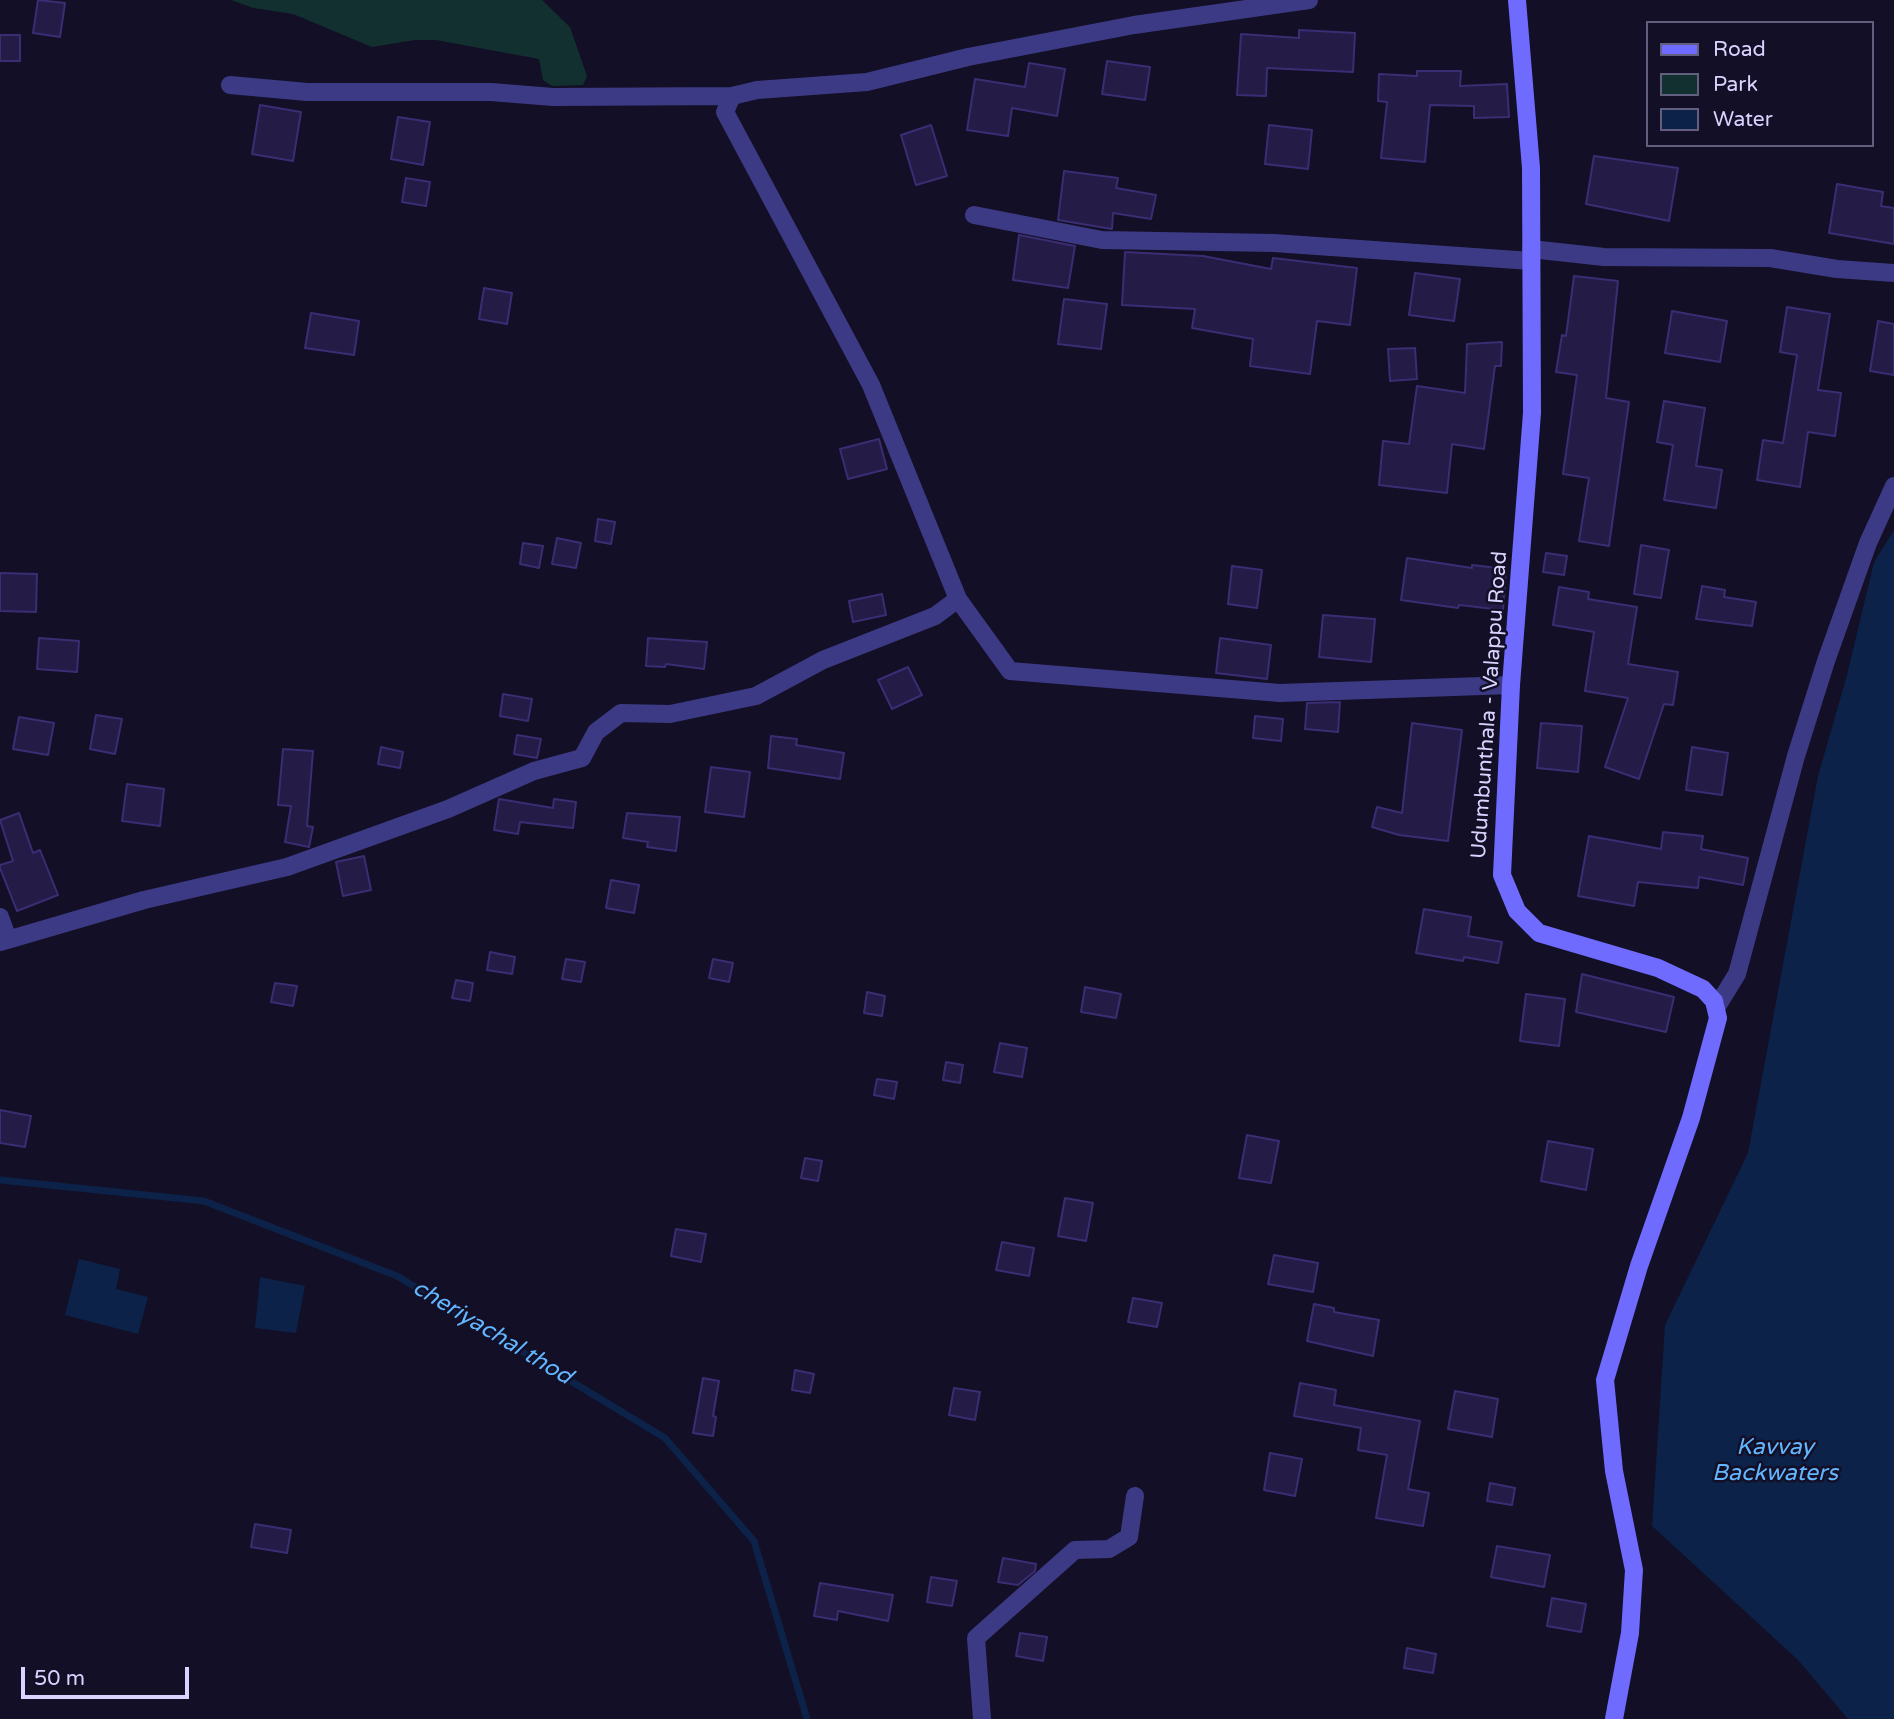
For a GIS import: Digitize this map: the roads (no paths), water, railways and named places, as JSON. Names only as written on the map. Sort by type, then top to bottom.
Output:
[{"type":"main road","name":"Udumbunthala - Valappu Road","points":[[1517,0],[1531,168],[1532,413],[1511,685],[1502,875],[1517,911],[1531,928],[1550,938],[1658,968],[1703,989],[1716,1008]]},
{"type":"main road","points":[[1614,1719],[1630,1633],[1634,1570],[1614,1471],[1605,1380],[1639,1266],[1691,1118],[1718,1017],[1716,1008]]},
{"type":"street","points":[[230,85],[307,92],[491,92],[553,97],[733,96],[757,90],[867,82],[968,57],[1134,25],[1310,0]]},
{"type":"street","points":[[733,96],[725,112],[871,385],[958,599],[1010,671],[1280,693],[1511,685]]},
{"type":"street","points":[[974,215],[1102,240],[1274,243],[1604,257],[1770,258],[1837,269],[1894,273]]},
{"type":"street","points":[[1716,1008],[1737,974],[1796,756],[1822,673],[1868,542],[1894,486]]},
{"type":"street","points":[[0,917],[4,941],[144,900],[299,863],[448,809],[534,771],[582,758],[596,732],[621,713],[670,714],[756,696],[823,660],[935,617],[958,599]]},
{"type":"street","points":[[982,1719],[976,1638],[1075,1550],[1109,1549],[1129,1537],[1135,1496]]},
{"type":"water","name":"Kavvay Backwaters","points":[[1894,530],[1894,1719],[1848,1719],[1798,1660],[1652,1526],[1665,1325],[1748,1153],[1818,776],[1847,675],[1874,562]]},
{"type":"water","points":[[79,1259],[120,1269],[116,1289],[148,1297],[138,1334],[65,1315]]},
{"type":"water","points":[[260,1277],[305,1286],[296,1333],[255,1328]]},
{"type":"waterway","name":"cheriyachal thod","points":[[0,1180],[204,1201],[397,1276],[665,1438],[754,1541],[807,1719]]}]
